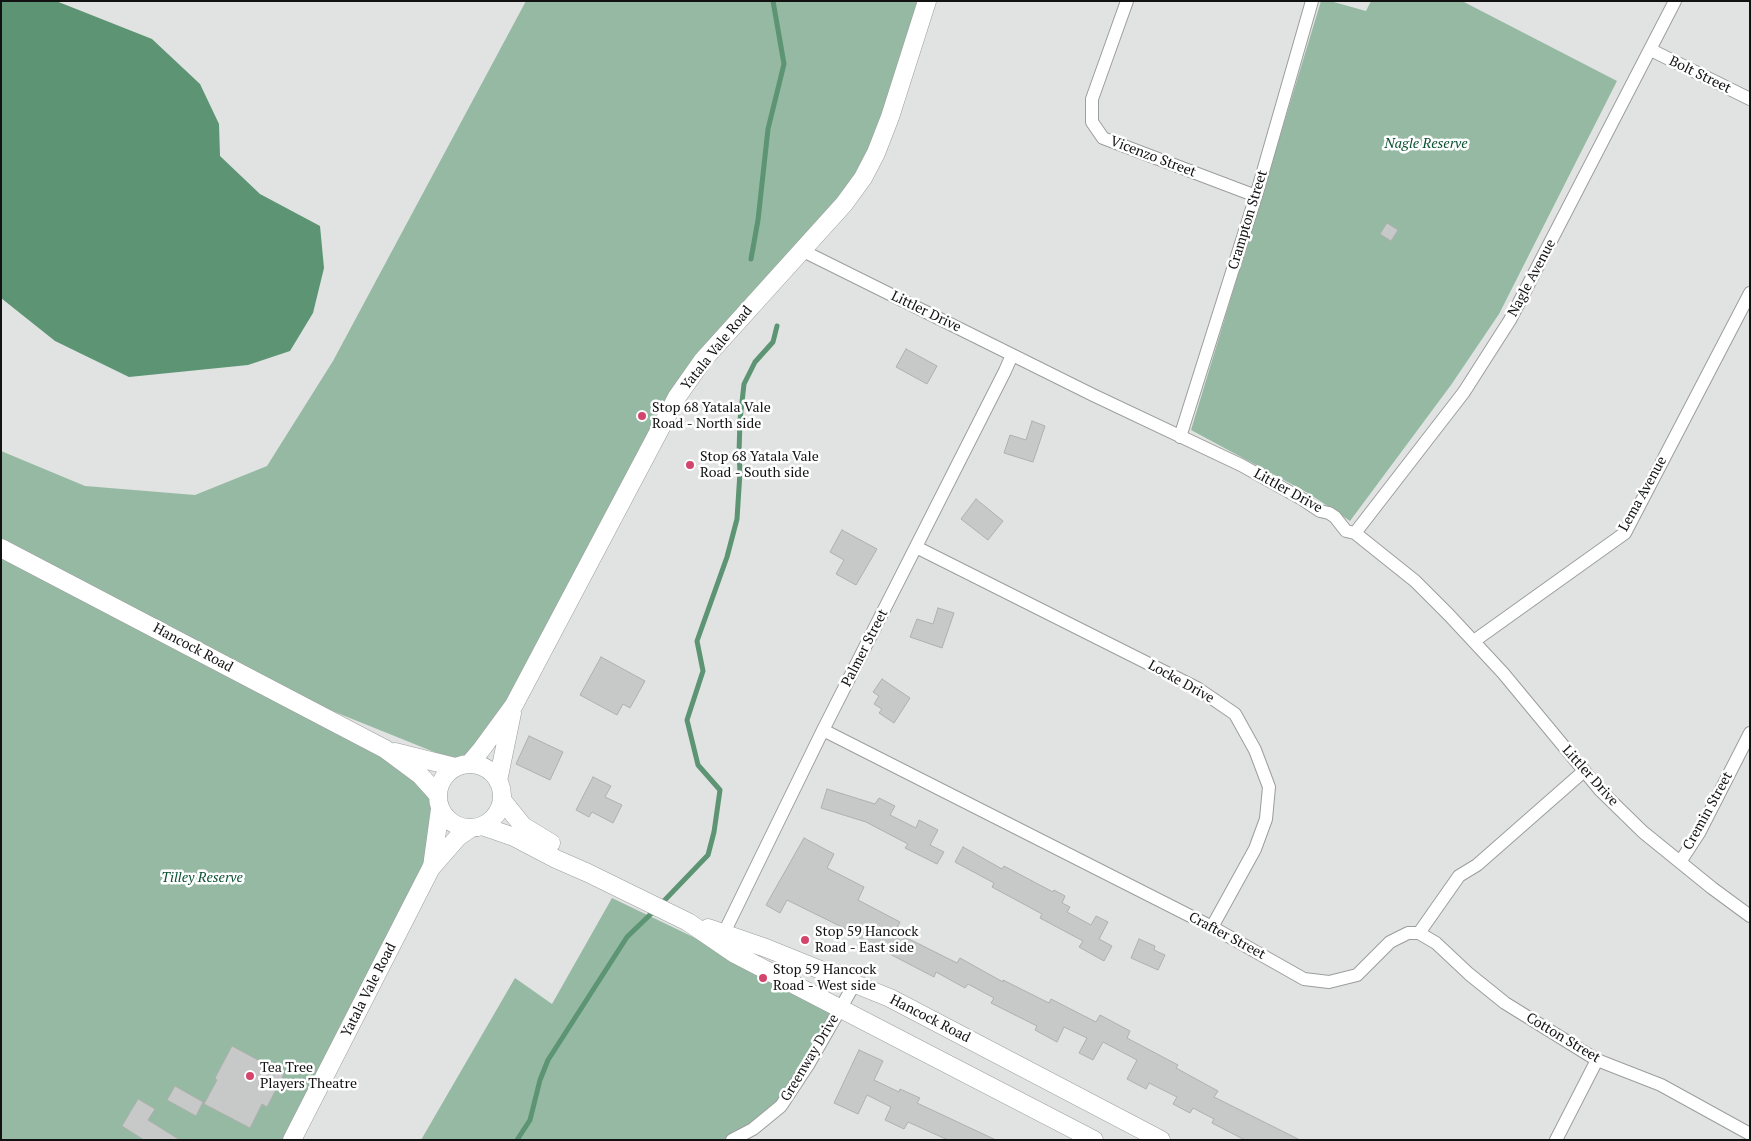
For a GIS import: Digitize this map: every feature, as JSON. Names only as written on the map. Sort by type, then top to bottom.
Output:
[{"type":"main road","name":"Yatala Vale Road","points":[[462,765],[481,750],[514,705],[677,397],[703,360],[844,204],[863,178],[876,153],[890,117],[927,1]]},
{"type":"main road","name":"Hancock Road","points":[[1,548],[385,749],[420,775],[439,802]]},
{"type":"main road","name":"Yatala Vale Road","points":[[498,781],[514,705]]},
{"type":"main road","name":"Hancock Road","points":[[385,749],[462,765]]},
{"type":"main road","points":[[462,765],[480,765],[488,769],[501,788],[502,800],[495,816],[476,827],[460,826],[450,822],[439,802],[439,785],[444,777],[462,765]]},
{"type":"main road","name":"Hancock Road","points":[[502,800],[523,826],[573,857],[588,873]]},
{"type":"main road","name":"Yatala Vale Road","points":[[431,868],[439,802]]},
{"type":"main road","name":"Yatala Vale Road","points":[[292,1140],[431,868],[458,837],[476,827]]},
{"type":"main road","name":"Hancock Road","points":[[476,827],[514,837],[722,938],[766,948],[890,998],[1160,1140]]},
{"type":"main road","name":"Hancock Road","points":[[722,938],[735,954],[1094,1140]]},
{"type":"street","name":"Vicenzo Street","points":[[1127,1],[1092,99],[1092,122],[1103,138],[1256,196]]},
{"type":"street","name":"Crampton Street","points":[[1180,437],[1256,196],[1312,1]]},
{"type":"street","name":"Nagle Avenue","points":[[1355,533],[1464,392],[1510,320],[1675,1]]},
{"type":"street","name":"Bolt Street","points":[[1651,50],[1750,100]]},
{"type":"street","name":"Littler Drive","points":[[802,250],[1180,437],[1241,465],[1320,511],[1335,517],[1346,531],[1355,533],[1415,581],[1474,641],[1504,673],[1600,790],[1643,832],[1750,916]]},
{"type":"street","name":"Lema Avenue","points":[[1474,641],[1625,533],[1750,293]]},
{"type":"street","name":"Palmer Street","points":[[722,938],[823,730],[1012,354]]},
{"type":"street","name":"Locke Drive","points":[[916,547],[1197,688],[1235,714],[1255,750],[1269,787],[1266,819],[1255,849],[1212,927]]},
{"type":"street","name":"Crafter Street","points":[[823,730],[1212,927],[1304,979],[1329,982],[1357,975],[1390,942],[1408,933],[1419,933]]},
{"type":"street","name":"Cremin Street","points":[[1680,862],[1698,833],[1750,733]]},
{"type":"street","points":[[1419,933],[1458,876],[1477,865],[1584,771]]},
{"type":"street","name":"Cotton Street","points":[[1419,933],[1436,943],[1469,974],[1505,1003],[1597,1060],[1661,1085],[1750,1134]]},
{"type":"street","name":"Greenway Drive","points":[[732,1140],[753,1129],[781,1106],[808,1065],[855,983]]},
{"type":"street","points":[[1556,1140],[1597,1060]]},
{"type":"green space","name":"Tilley Reserve","points":[[526,1],[927,1],[863,178],[703,360],[509,725],[464,764],[248,677],[385,749],[438,795],[436,840],[293,1140],[1,1140],[1,451],[85,486],[195,495],[267,466],[333,361]]},
{"type":"green space","name":"Nagle Reserve","points":[[1321,1],[1330,1],[1366,11],[1371,1],[1462,1],[1617,81],[1499,314],[1451,385],[1350,521],[1308,493],[1191,430]]},
{"type":"green space","points":[[612,898],[841,1008],[786,1098],[732,1140],[421,1140],[515,978],[552,1004]]},
{"type":"shaded area","points":[[56,1],[152,39],[200,84],[219,124],[220,156],[260,194],[320,226],[324,268],[313,313],[290,351],[248,365],[129,377],[55,341],[1,298],[1,2]]},
{"type":"building","points":[[1387,223],[1398,230],[1391,241],[1380,234]]},
{"type":"building","points":[[906,349],[937,366],[927,384],[896,367]]},
{"type":"building","points":[[1032,421],[1045,426],[1033,462],[1004,453],[1010,435],[1026,440]]},
{"type":"building","points":[[976,499],[1003,521],[988,540],[961,519]]},
{"type":"building","points":[[842,530],[877,549],[856,585],[836,574],[844,560],[830,552]]},
{"type":"building","points":[[938,608],[954,613],[942,648],[910,637],[917,619],[933,624]]},
{"type":"building","points":[[601,657],[645,681],[630,708],[623,704],[617,715],[580,695]]},
{"type":"building","points":[[882,679],[910,698],[894,723],[879,713],[882,709],[874,704],[879,696],[873,692]]},
{"type":"building","points":[[529,736],[563,752],[550,780],[516,764]]},
{"type":"building","points":[[593,777],[611,786],[605,797],[622,805],[613,823],[592,812],[589,817],[576,810]]},
{"type":"building","points":[[827,789],[875,804],[879,798],[895,806],[890,815],[916,828],[919,820],[938,830],[930,845],[944,852],[937,864],[905,848],[908,844],[866,822],[821,808]]},
{"type":"building","points":[[804,838],[834,854],[827,868],[864,887],[858,900],[900,922],[895,932],[957,963],[960,958],[1003,982],[1003,980],[1049,1003],[1051,999],[1096,1022],[1100,1015],[1130,1031],[1127,1038],[1178,1065],[1176,1068],[1218,1091],[1214,1097],[1300,1140],[1245,1140],[1212,1123],[1214,1119],[1193,1108],[1190,1113],[1173,1104],[1177,1097],[1149,1083],[1146,1089],[1127,1079],[1137,1060],[1103,1042],[1093,1060],[1079,1053],[1087,1038],[1064,1027],[1057,1042],[1035,1030],[1037,1026],[991,1003],[994,998],[968,984],[965,988],[936,972],[934,977],[859,938],[860,936],[787,900],[780,913],[766,905]]},
{"type":"building","points":[[963,847],[1002,869],[1004,866],[1053,892],[1054,890],[1065,896],[1062,903],[1070,907],[1067,912],[1091,925],[1096,916],[1108,922],[1099,939],[1112,946],[1104,961],[1079,947],[1083,941],[1040,918],[1042,914],[992,887],[994,883],[955,862]]},
{"type":"building","points":[[1139,939],[1155,946],[1154,950],[1165,955],[1158,970],[1131,958]]},
{"type":"building","name":"Tea Tree Players Theatre","points":[[232,1046],[284,1074],[267,1107],[262,1104],[250,1128],[204,1104]]},
{"type":"building","points":[[859,1050],[883,1061],[874,1080],[899,1092],[900,1089],[920,1098],[917,1103],[996,1140],[948,1140],[908,1122],[904,1129],[885,1120],[891,1107],[867,1095],[858,1114],[834,1103]]},
{"type":"building","points":[[175,1086],[203,1102],[196,1116],[167,1100]]},
{"type":"building","points":[[138,1099],[155,1109],[148,1120],[180,1140],[144,1140],[122,1126]]},
{"type":"waterway","points":[[751,259],[758,220],[768,129],[784,64],[773,1]]},
{"type":"waterway","points":[[661,904],[708,855],[714,832],[720,790],[698,765],[687,720],[703,671],[697,641],[727,557],[737,519],[740,472],[740,420],[744,384],[755,362],[773,342],[777,326]]},
{"type":"waterway","points":[[517,1140],[530,1120],[540,1080],[548,1060],[627,937],[655,910]]},
{"type":"place","name":"Stop 68 Yatala Vale Road - North side","points":[[642,416]]},
{"type":"place","name":"Stop 68 Yatala Vale Road - South side","points":[[690,465]]},
{"type":"place","name":"Stop 59 Hancock Road - East side","points":[[805,940]]},
{"type":"place","name":"Stop 59 Hancock Road - West side","points":[[763,978]]},
{"type":"place","name":"Tea Tree Players Theatre","points":[[250,1076]]}]
